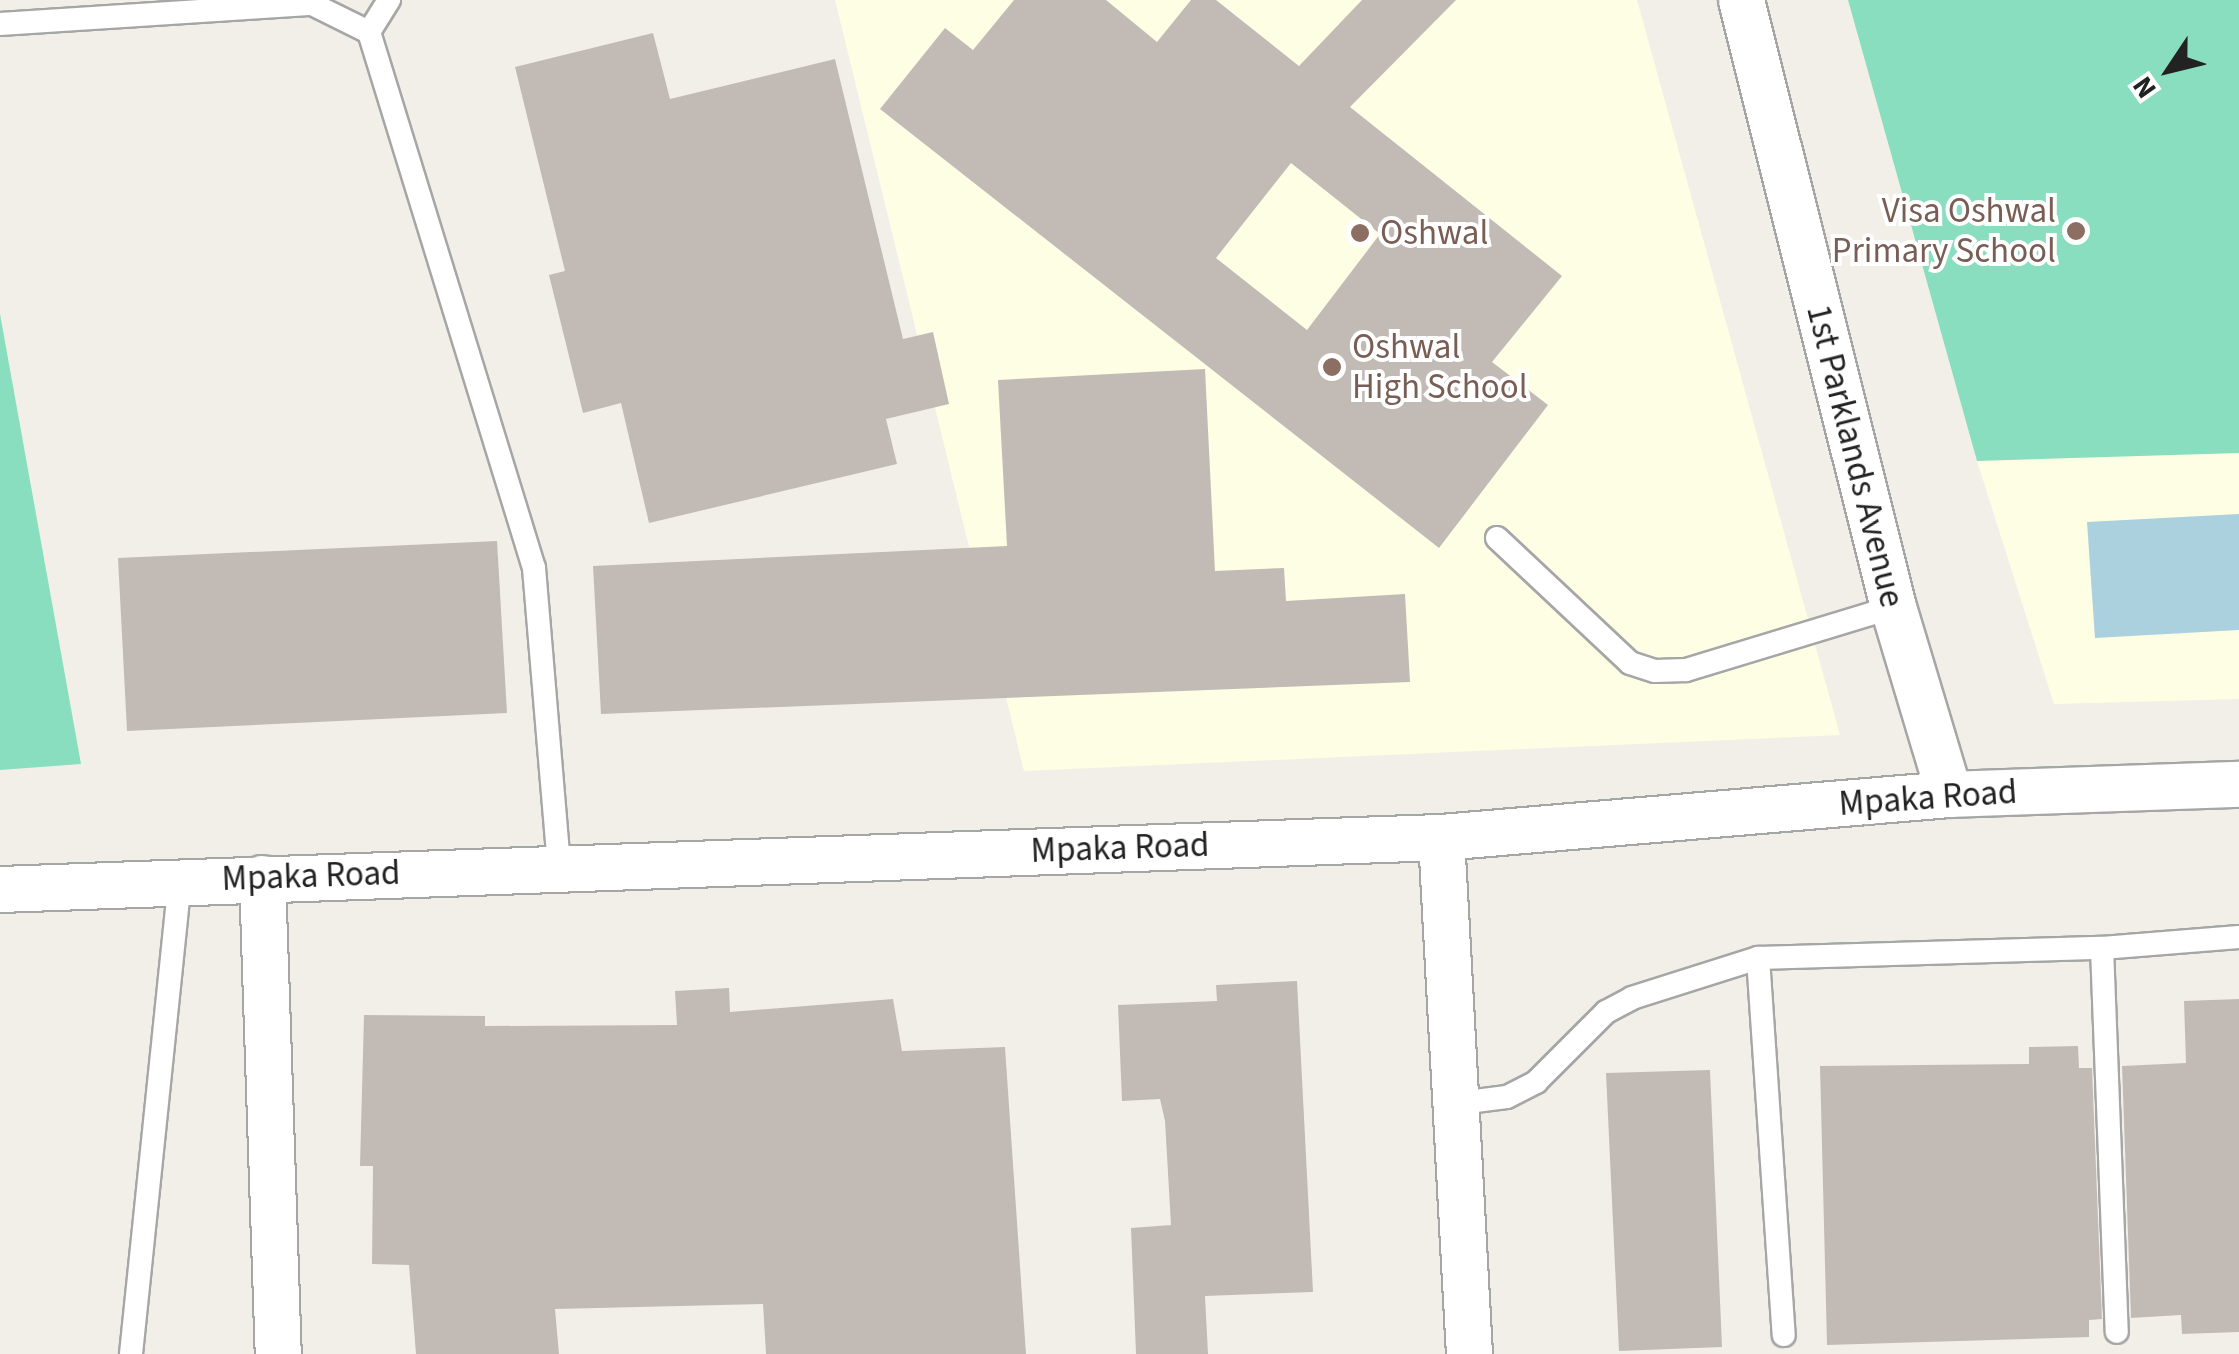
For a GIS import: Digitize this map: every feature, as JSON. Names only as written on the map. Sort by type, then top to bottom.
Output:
[{"type":"street","name":"1st Parklands Avenue","points":[[1741,0],[1893,607],[1949,794]]},
{"type":"street","name":"Mpaka Road","points":[[0,889],[1441,837],[1949,794],[2239,784]]},
{"type":"street","points":[[1441,837],[1452,1104],[1469,1354]]},
{"type":"street","points":[[262,878],[278,1354]]},
{"type":"lane","points":[[369,32],[389,0]]},
{"type":"lane","points":[[0,24],[312,4],[369,32],[534,568],[559,867]]},
{"type":"lane","points":[[1497,538],[1630,663],[1655,670],[1686,670],[1893,607]]},
{"type":"lane","points":[[131,1354],[180,880]]},
{"type":"lane","points":[[1452,1104],[1507,1096],[1536,1082],[1606,1012],[1632,998],[1758,958],[2102,948],[2239,937]]},
{"type":"lane","points":[[2102,948],[2117,1332]]},
{"type":"lane","points":[[1758,958],[1784,1335]]},
{"type":"shaded area","name":"Oshwal High School","points":[[835,0],[1637,0],[1840,735],[1024,771]]},
{"type":"shaded area","name":"Visa Oshwal Primary School","points":[[1848,0],[2239,0],[2239,699],[2054,704],[1977,461]]},
{"type":"green space","name":"Visa Oshwal Primary School","points":[[1848,0],[2239,0],[2239,453],[1977,461]]},
{"type":"green space","points":[[0,314],[81,764],[0,770]]},
{"type":"water","points":[[2239,514],[2239,630],[2095,638],[2087,522]]},
{"type":"building","points":[[1014,0],[1106,0],[1157,42],[1191,0],[1216,0],[1299,66],[1362,0],[1456,0],[1350,107],[1562,276],[1492,362],[1548,405],[1439,548],[880,109],[945,28],[973,50]],"holes":[[[1291,163],[1380,234],[1307,330],[1216,258]]]},
{"type":"building","points":[[653,33],[670,99],[835,59],[903,339],[933,332],[949,404],[886,419],[897,464],[649,523],[621,403],[583,413],[549,275],[565,271],[515,67]]},
{"type":"building","points":[[1205,369],[1215,571],[1284,568],[1286,601],[1405,594],[1410,682],[601,714],[593,566],[1007,546],[998,380]]},
{"type":"building","points":[[497,541],[507,713],[127,731],[118,558]]},
{"type":"building","points":[[1297,981],[1313,1292],[1205,1296],[1208,1354],[1136,1354],[1131,1228],[1171,1225],[1165,1121],[1160,1099],[1122,1101],[1118,1005],[1217,1001],[1216,985]]},
{"type":"building","points":[[729,988],[730,1012],[893,999],[902,1051],[1005,1047],[1026,1354],[766,1354],[763,1304],[555,1309],[559,1354],[416,1354],[409,1265],[372,1264],[373,1166],[360,1166],[364,1015],[485,1016],[485,1026],[677,1025],[675,991]]},
{"type":"building","points":[[2239,999],[2239,1332],[2182,1334],[2181,1315],[2131,1318],[2122,1066],[2186,1063],[2184,1001]]},
{"type":"building","points":[[2078,1046],[2079,1068],[2092,1068],[2102,1319],[2089,1320],[2089,1337],[1827,1345],[1820,1066],[2029,1064],[2029,1047]]},
{"type":"building","points":[[1710,1070],[1722,1347],[1619,1351],[1606,1073]]},
{"type":"place","name":"Visa Oshwal Primary School","points":[[2076,231]]},
{"type":"place","name":"Oshwal","points":[[1360,233]]},
{"type":"place","name":"Oshwal High School","points":[[1332,367]]}]
